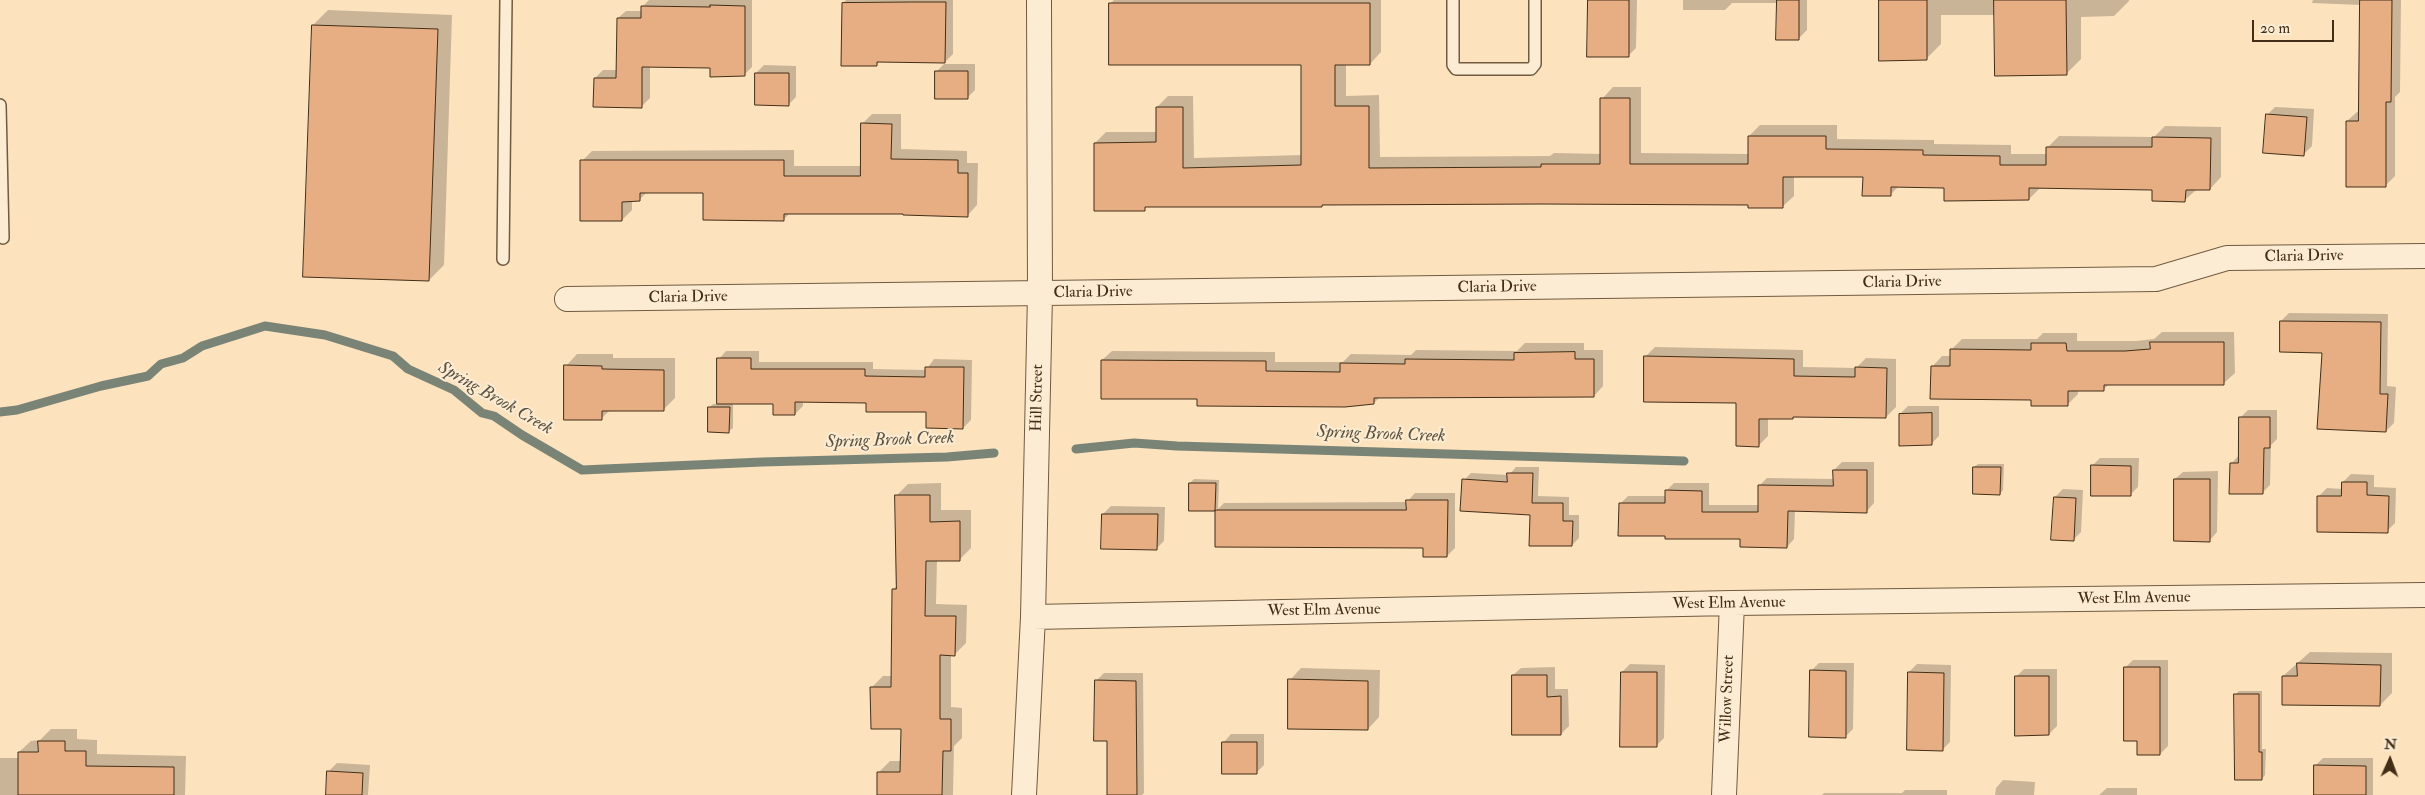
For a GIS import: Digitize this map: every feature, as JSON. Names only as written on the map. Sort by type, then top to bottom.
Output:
[{"type":"street","name":"Hill Street","points":[[1024,795],[1033,617],[1040,294],[1039,0]]},
{"type":"street","name":"Claria Drive","points":[[567,299],[2156,279],[2227,258],[2425,256]]},
{"type":"street","name":"West Elm Avenue","points":[[1033,617],[1732,604],[2425,595]]},
{"type":"street","name":"Willow Street","points":[[1724,795],[1732,604]]},
{"type":"lane","points":[[503,259],[506,0]]},
{"type":"lane","points":[[1453,0],[1453,65],[1456,69],[1531,69],[1535,64],[1535,0]]},
{"type":"lane","points":[[0,105],[3,238]]},
{"type":"building","points":[[1588,0],[1629,0],[1629,57],[1587,57]]},
{"type":"building","points":[[1777,0],[1799,0],[1799,40],[1776,40]]},
{"type":"building","points":[[1879,0],[1927,0],[1927,60],[1879,61]]},
{"type":"building","points":[[1994,0],[2066,0],[2067,75],[1995,76]]},
{"type":"building","points":[[2360,0],[2392,0],[2391,102],[2386,102],[2386,187],[2346,187],[2346,121],[2358,121]]},
{"type":"building","points":[[946,2],[945,63],[877,62],[877,66],[841,66],[842,3]]},
{"type":"building","points":[[1109,3],[1370,3],[1370,65],[1335,65],[1335,106],[1369,106],[1369,168],[1541,167],[1541,164],[1600,164],[1600,98],[1630,98],[1630,164],[1748,164],[1748,136],[1826,136],[1826,149],[1923,150],[1923,155],[2000,156],[2000,165],[2046,165],[2046,147],[2152,147],[2152,137],[2211,138],[2210,190],[2186,190],[2185,202],[2152,201],[2152,190],[2029,188],[2029,200],[1944,201],[1944,188],[1891,187],[1891,196],[1862,196],[1863,177],[1783,177],[1783,208],[1748,208],[1748,205],[1541,204],[1145,207],[1145,211],[1094,211],[1094,143],[1156,142],[1156,107],[1183,107],[1183,168],[1301,165],[1301,65],[1109,65]]},
{"type":"building","points":[[710,5],[745,6],[745,76],[710,77],[710,68],[642,67],[642,108],[593,107],[594,78],[616,78],[617,18],[641,18],[641,6],[710,7]]},
{"type":"building","points":[[312,25],[438,29],[429,281],[303,277]]},
{"type":"building","points":[[935,71],[968,71],[968,99],[935,99]]},
{"type":"building","points":[[755,73],[789,73],[789,106],[755,105]]},
{"type":"building","points":[[2266,114],[2307,117],[2304,156],[2263,153]]},
{"type":"building","points":[[861,123],[892,124],[891,159],[958,160],[958,173],[968,173],[968,217],[903,214],[784,214],[784,221],[703,220],[703,193],[640,193],[640,201],[622,202],[622,221],[580,221],[580,160],[784,160],[784,176],[860,176]]},
{"type":"building","points":[[2280,321],[2381,322],[2380,394],[2388,394],[2386,432],[2317,429],[2322,353],[2280,352]]},
{"type":"building","points":[[2150,342],[2224,342],[2224,385],[2104,385],[2104,391],[2068,391],[2068,406],[2031,406],[2031,400],[1930,399],[1931,366],[1950,366],[1950,349],[2031,350],[2031,343],[2066,343],[2067,351],[2125,351],[2150,349]]},
{"type":"building","points":[[1575,352],[1575,359],[1594,359],[1594,397],[1374,398],[1374,404],[1345,407],[1197,406],[1197,399],[1101,399],[1101,360],[1266,361],[1266,371],[1340,372],[1340,363],[1405,364],[1405,359],[1514,360],[1514,353]]},
{"type":"building","points":[[1644,356],[1794,359],[1794,376],[1855,377],[1855,367],[1887,368],[1886,418],[1793,417],[1793,419],[1759,419],[1759,447],[1736,446],[1736,403],[1644,402]]},
{"type":"building","points":[[717,358],[751,358],[751,369],[865,369],[865,376],[925,377],[925,367],[964,367],[963,429],[926,428],[926,412],[866,412],[866,403],[795,402],[795,415],[773,415],[773,404],[717,404]]},
{"type":"building","points":[[564,365],[602,366],[602,369],[664,370],[664,411],[602,411],[602,420],[564,420]]},
{"type":"building","points":[[708,407],[730,407],[729,433],[708,432]]},
{"type":"building","points":[[1932,413],[1932,445],[1899,446],[1899,414]]},
{"type":"building","points":[[2239,417],[2270,417],[2270,448],[2264,448],[2263,494],[2229,494],[2230,463],[2238,463]]},
{"type":"building","points":[[2091,465],[2131,466],[2131,496],[2091,496]]},
{"type":"building","points":[[1973,467],[2001,467],[2000,495],[1973,494]]},
{"type":"building","points":[[1833,470],[1867,470],[1867,513],[1788,511],[1787,548],[1740,547],[1740,539],[1665,539],[1665,536],[1618,536],[1619,503],[1665,503],[1665,490],[1702,491],[1702,512],[1758,512],[1758,485],[1833,486]]},
{"type":"building","points":[[1507,473],[1533,473],[1532,503],[1563,503],[1563,521],[1573,521],[1572,546],[1529,546],[1530,515],[1460,511],[1462,479],[1507,482]]},
{"type":"building","points":[[2174,479],[2210,479],[2210,542],[2174,541]]},
{"type":"building","points":[[2342,482],[2367,482],[2367,495],[2389,496],[2388,533],[2317,532],[2317,496],[2341,496]]},
{"type":"building","points":[[1189,483],[1216,483],[1215,511],[1189,511]]},
{"type":"building","points":[[895,495],[930,495],[930,522],[960,521],[960,561],[926,561],[925,616],[956,616],[955,656],[940,655],[940,719],[951,719],[951,751],[943,751],[942,795],[877,795],[877,772],[900,772],[901,729],[871,729],[870,687],[891,687],[892,589],[896,589]]},
{"type":"building","points":[[2054,497],[2076,498],[2074,541],[2051,540]]},
{"type":"building","points":[[1406,500],[1448,500],[1447,557],[1423,557],[1423,548],[1215,547],[1215,510],[1406,510]]},
{"type":"building","points":[[1102,514],[1158,514],[1157,550],[1101,549]]},
{"type":"building","points":[[2297,663],[2381,665],[2380,706],[2282,705],[2282,676],[2297,676]]},
{"type":"building","points":[[2124,667],[2160,667],[2160,755],[2137,755],[2137,741],[2124,741]]},
{"type":"building","points":[[1810,670],[1846,671],[1846,738],[1809,737]]},
{"type":"building","points":[[1621,672],[1657,672],[1657,747],[1620,747]]},
{"type":"building","points":[[1908,672],[1944,673],[1943,751],[1907,750]]},
{"type":"building","points":[[1512,675],[1547,675],[1547,697],[1561,696],[1561,735],[1512,735]]},
{"type":"building","points":[[2015,676],[2049,676],[2049,735],[2015,736]]},
{"type":"building","points":[[1288,679],[1368,681],[1368,730],[1288,729]]},
{"type":"building","points":[[1095,680],[1136,681],[1137,795],[1107,795],[1107,741],[1094,741]]},
{"type":"building","points":[[2234,694],[2259,694],[2259,752],[2262,752],[2262,780],[2235,780]]},
{"type":"building","points":[[38,741],[65,741],[65,751],[86,751],[86,766],[174,767],[174,795],[18,795],[18,752],[38,752]]},
{"type":"building","points":[[1222,742],[1257,742],[1257,774],[1222,774]]},
{"type":"building","points":[[2314,765],[2366,766],[2366,795],[2314,795]]},
{"type":"building","points":[[327,771],[363,773],[362,795],[326,795]]},
{"type":"waterway","name":"Spring Brook Creek","points":[[0,412],[17,410],[101,386],[148,376],[161,364],[183,358],[202,346],[265,326],[325,335],[393,356],[408,369],[454,390],[482,413],[494,416],[522,435],[582,470],[762,462],[947,457],[994,453]]},
{"type":"waterway","name":"Spring Brook Creek","points":[[1076,449],[1134,443],[1177,446],[1684,461]]}]
